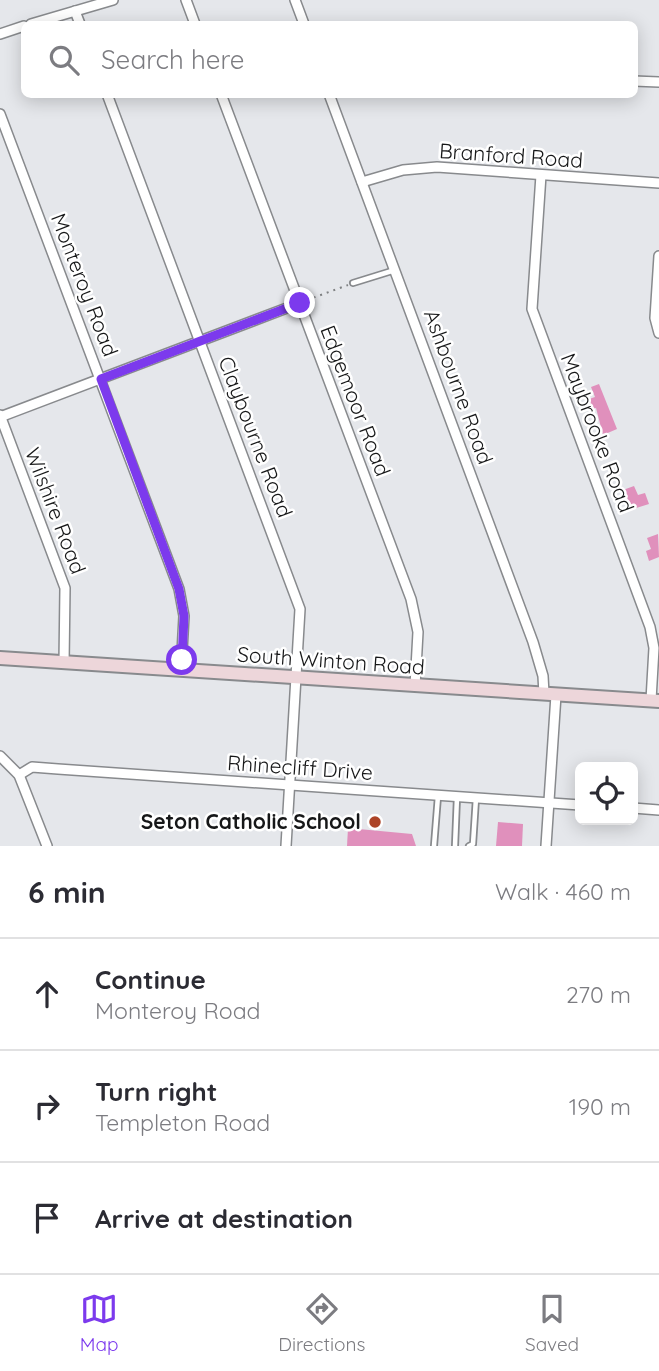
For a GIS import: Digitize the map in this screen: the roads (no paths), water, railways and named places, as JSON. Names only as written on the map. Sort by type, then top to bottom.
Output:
[{"type":"main road","name":"South Winton Road","points":[[0,658],[655,701]]},
{"type":"street","points":[[41,21],[113,0]]},
{"type":"street","points":[[186,0],[194,21]]},
{"type":"street","points":[[295,0],[302,21]]},
{"type":"street","points":[[75,11],[79,21]]},
{"type":"street","points":[[0,34],[21,27]]},
{"type":"street","points":[[638,81],[659,82]]},
{"type":"street","name":"Claybourne Road","points":[[108,98],[300,609],[286,846]]},
{"type":"street","name":"Edgemoor Road","points":[[223,98],[414,607],[418,632],[415,686]]},
{"type":"street","name":"Ashbourne Road","points":[[330,98],[550,694],[546,846]]},
{"type":"street","name":"Monteroy Road","points":[[0,114],[182,598],[181,670]]},
{"type":"street","name":"Branford Road","points":[[362,182],[404,170],[437,167],[659,183]]},
{"type":"street","name":"Maybrooke Road","points":[[541,175],[532,309],[650,626],[654,649],[655,701]]},
{"type":"street","points":[[659,256],[655,318],[659,333]]},
{"type":"street","points":[[0,417],[300,303]]},
{"type":"street","name":"Wilshire Road","points":[[0,417],[65,588],[64,663]]},
{"type":"street","points":[[0,757],[19,775],[47,846]]},
{"type":"street","name":"Rhinecliff Drive","points":[[19,775],[32,767],[575,805]]},
{"type":"street","points":[[638,808],[659,810]]},
{"type":"lane","points":[[353,284],[395,270]]},
{"type":"lane","points":[[434,846],[438,795]]},
{"type":"lane","points":[[455,846],[457,796]]},
{"type":"lane","points":[[469,846],[473,844],[476,797]]},
{"type":"place","name":"Seton Catholic School","points":[[375,822]]}]
